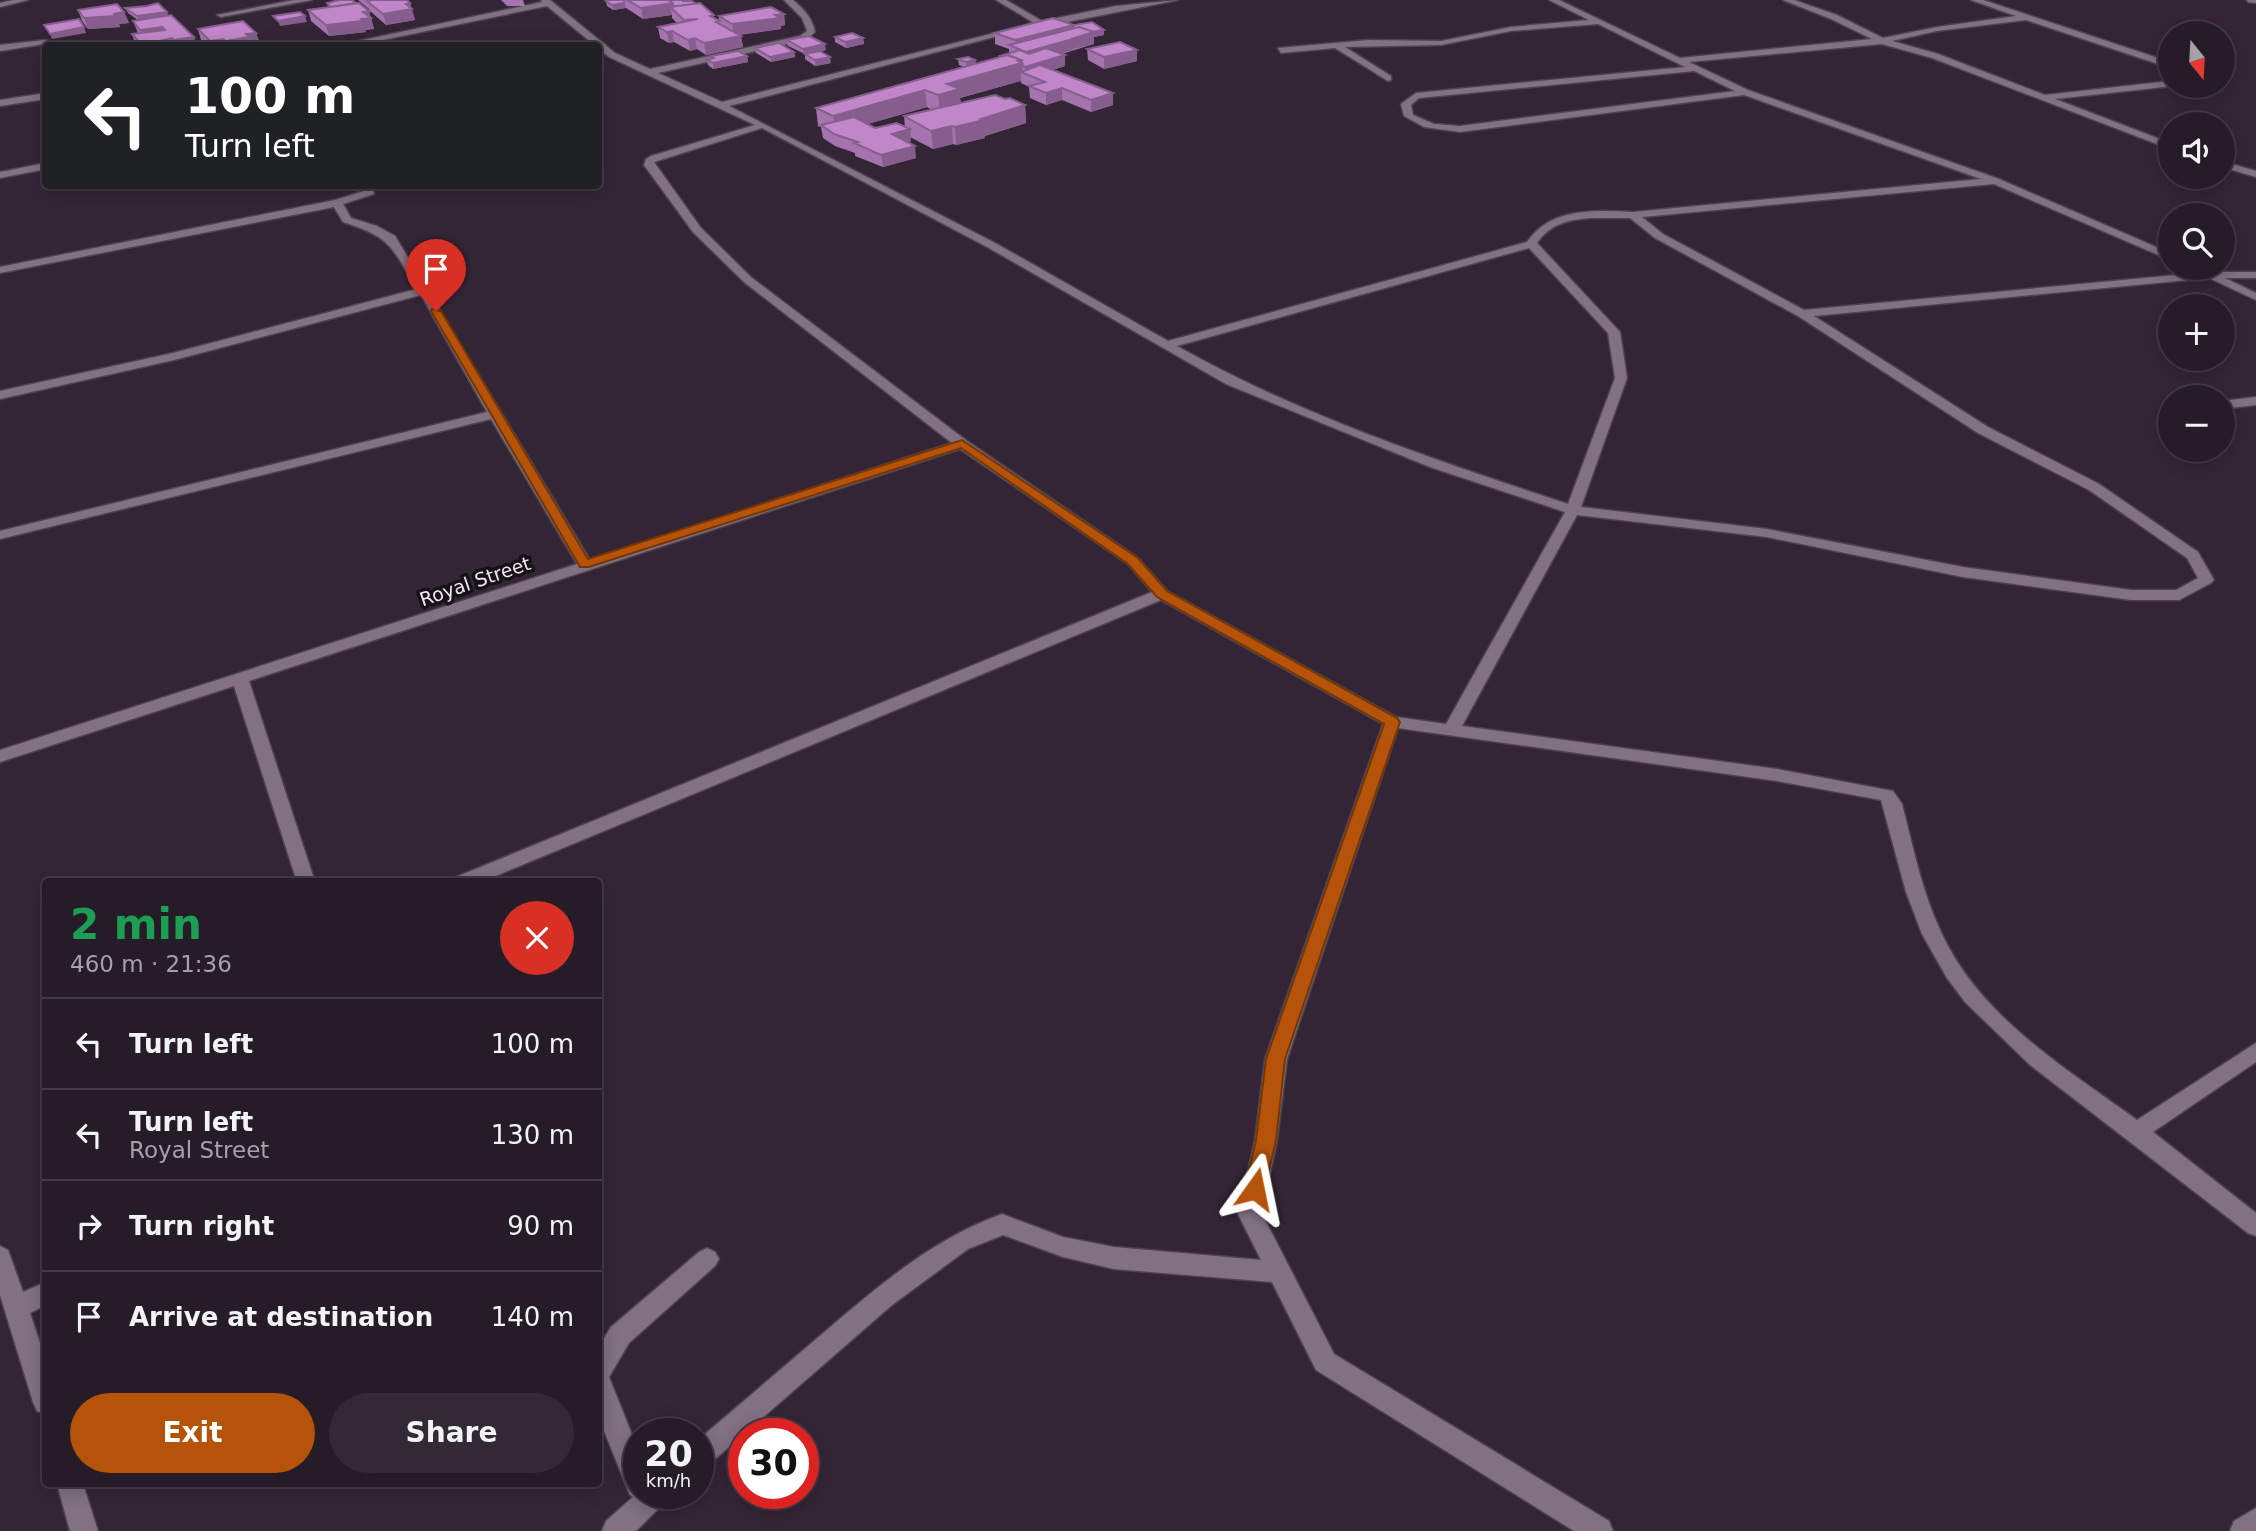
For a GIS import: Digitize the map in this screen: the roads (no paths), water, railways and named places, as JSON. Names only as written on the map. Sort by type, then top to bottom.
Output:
[{"type":"street","points":[[0,5],[24,0]]},
{"type":"street","points":[[221,15],[308,0]]},
{"type":"street","points":[[650,72],[803,38],[811,32],[811,27],[805,16],[788,0]]},
{"type":"street","points":[[1000,0],[1040,23]]},
{"type":"street","points":[[719,106],[1040,23],[1108,9],[1174,0]]},
{"type":"street","points":[[1553,0],[1745,92],[1995,181],[2158,252]]},
{"type":"street","points":[[1787,0],[1834,17],[1882,41],[1935,56],[2158,141]]},
{"type":"street","points":[[1975,0],[2158,61]]},
{"type":"street","points":[[2250,0],[2256,2]]},
{"type":"street","points":[[357,42],[547,1],[596,42]]},
{"type":"street","points":[[1681,60],[1882,41],[1937,29],[2028,17]]},
{"type":"street","points":[[1281,50],[1337,45],[1441,43],[1511,29],[1602,22]]},
{"type":"street","points":[[0,48],[42,43]]},
{"type":"street","points":[[1337,45],[1388,78]]},
{"type":"street","points":[[602,47],[612,55],[763,125],[993,246],[1230,381],[1434,464],[1573,510],[1768,533],[1963,572],[2131,595],[2179,595],[2206,580],[2193,555],[2094,487],[1983,430],[1802,314],[1670,243],[1633,215]]},
{"type":"street","points":[[602,57],[612,55]]},
{"type":"street","points":[[1697,68],[1416,96],[1406,104],[1409,116],[1423,126],[1435,130],[1745,92]]},
{"type":"street","points":[[2044,98],[2158,85]]},
{"type":"street","points":[[0,103],[42,97]]},
{"type":"street","points":[[763,125],[654,158],[649,161],[649,165],[697,230],[748,280],[962,444],[1133,561],[1162,594],[1392,722],[1777,775],[1887,795],[1893,804],[1911,874],[1928,925],[1954,972],[1990,1017],[2039,1060],[2256,1226]]},
{"type":"street","points":[[2240,170],[2256,166]]},
{"type":"street","points":[[0,175],[42,167]]},
{"type":"street","points":[[2235,168],[2256,174]]},
{"type":"street","points":[[1531,244],[1536,233],[1553,223],[1585,213],[1633,215],[1995,181]]},
{"type":"street","points":[[0,271],[337,204],[370,192],[368,189]]},
{"type":"street","points":[[337,204],[347,220],[373,228],[391,238],[425,291],[585,564]]},
{"type":"street","points":[[1167,345],[1531,244]]},
{"type":"street","points":[[1450,732],[1573,510],[1621,378],[1614,332],[1558,269],[1531,244]]},
{"type":"street","points":[[2235,275],[2256,275]]},
{"type":"street","points":[[1802,314],[2158,280]]},
{"type":"street","points":[[2220,280],[2256,297]]},
{"type":"street","points":[[0,395],[174,356],[425,291]]},
{"type":"street","points":[[2235,403],[2256,401]]},
{"type":"street","points":[[0,535],[495,414]]},
{"type":"street","name":"Royal Street","points":[[0,756],[240,680],[585,564],[962,444]]},
{"type":"street","points":[[473,878],[1162,594]]},
{"type":"street","points":[[240,680],[305,878]]},
{"type":"street","points":[[1392,722],[1276,1059],[1266,1140],[1250,1214],[1325,1362],[1599,1531]]},
{"type":"street","points":[[2136,1132],[2256,1051]]},
{"type":"street","points":[[714,1443],[883,1297],[960,1242],[1002,1224],[1063,1247],[1114,1258],[1279,1272]]},
{"type":"street","points":[[0,1257],[42,1389]]},
{"type":"street","points":[[602,1365],[620,1335],[707,1259]]},
{"type":"street","points":[[17,1307],[42,1295]]},
{"type":"street","points":[[602,1391],[623,1441]]},
{"type":"street","points":[[71,1487],[84,1531]]},
{"type":"street","points":[[616,1531],[633,1509]]},
{"type":"street","points":[[2244,1531],[2256,1522]]}]
